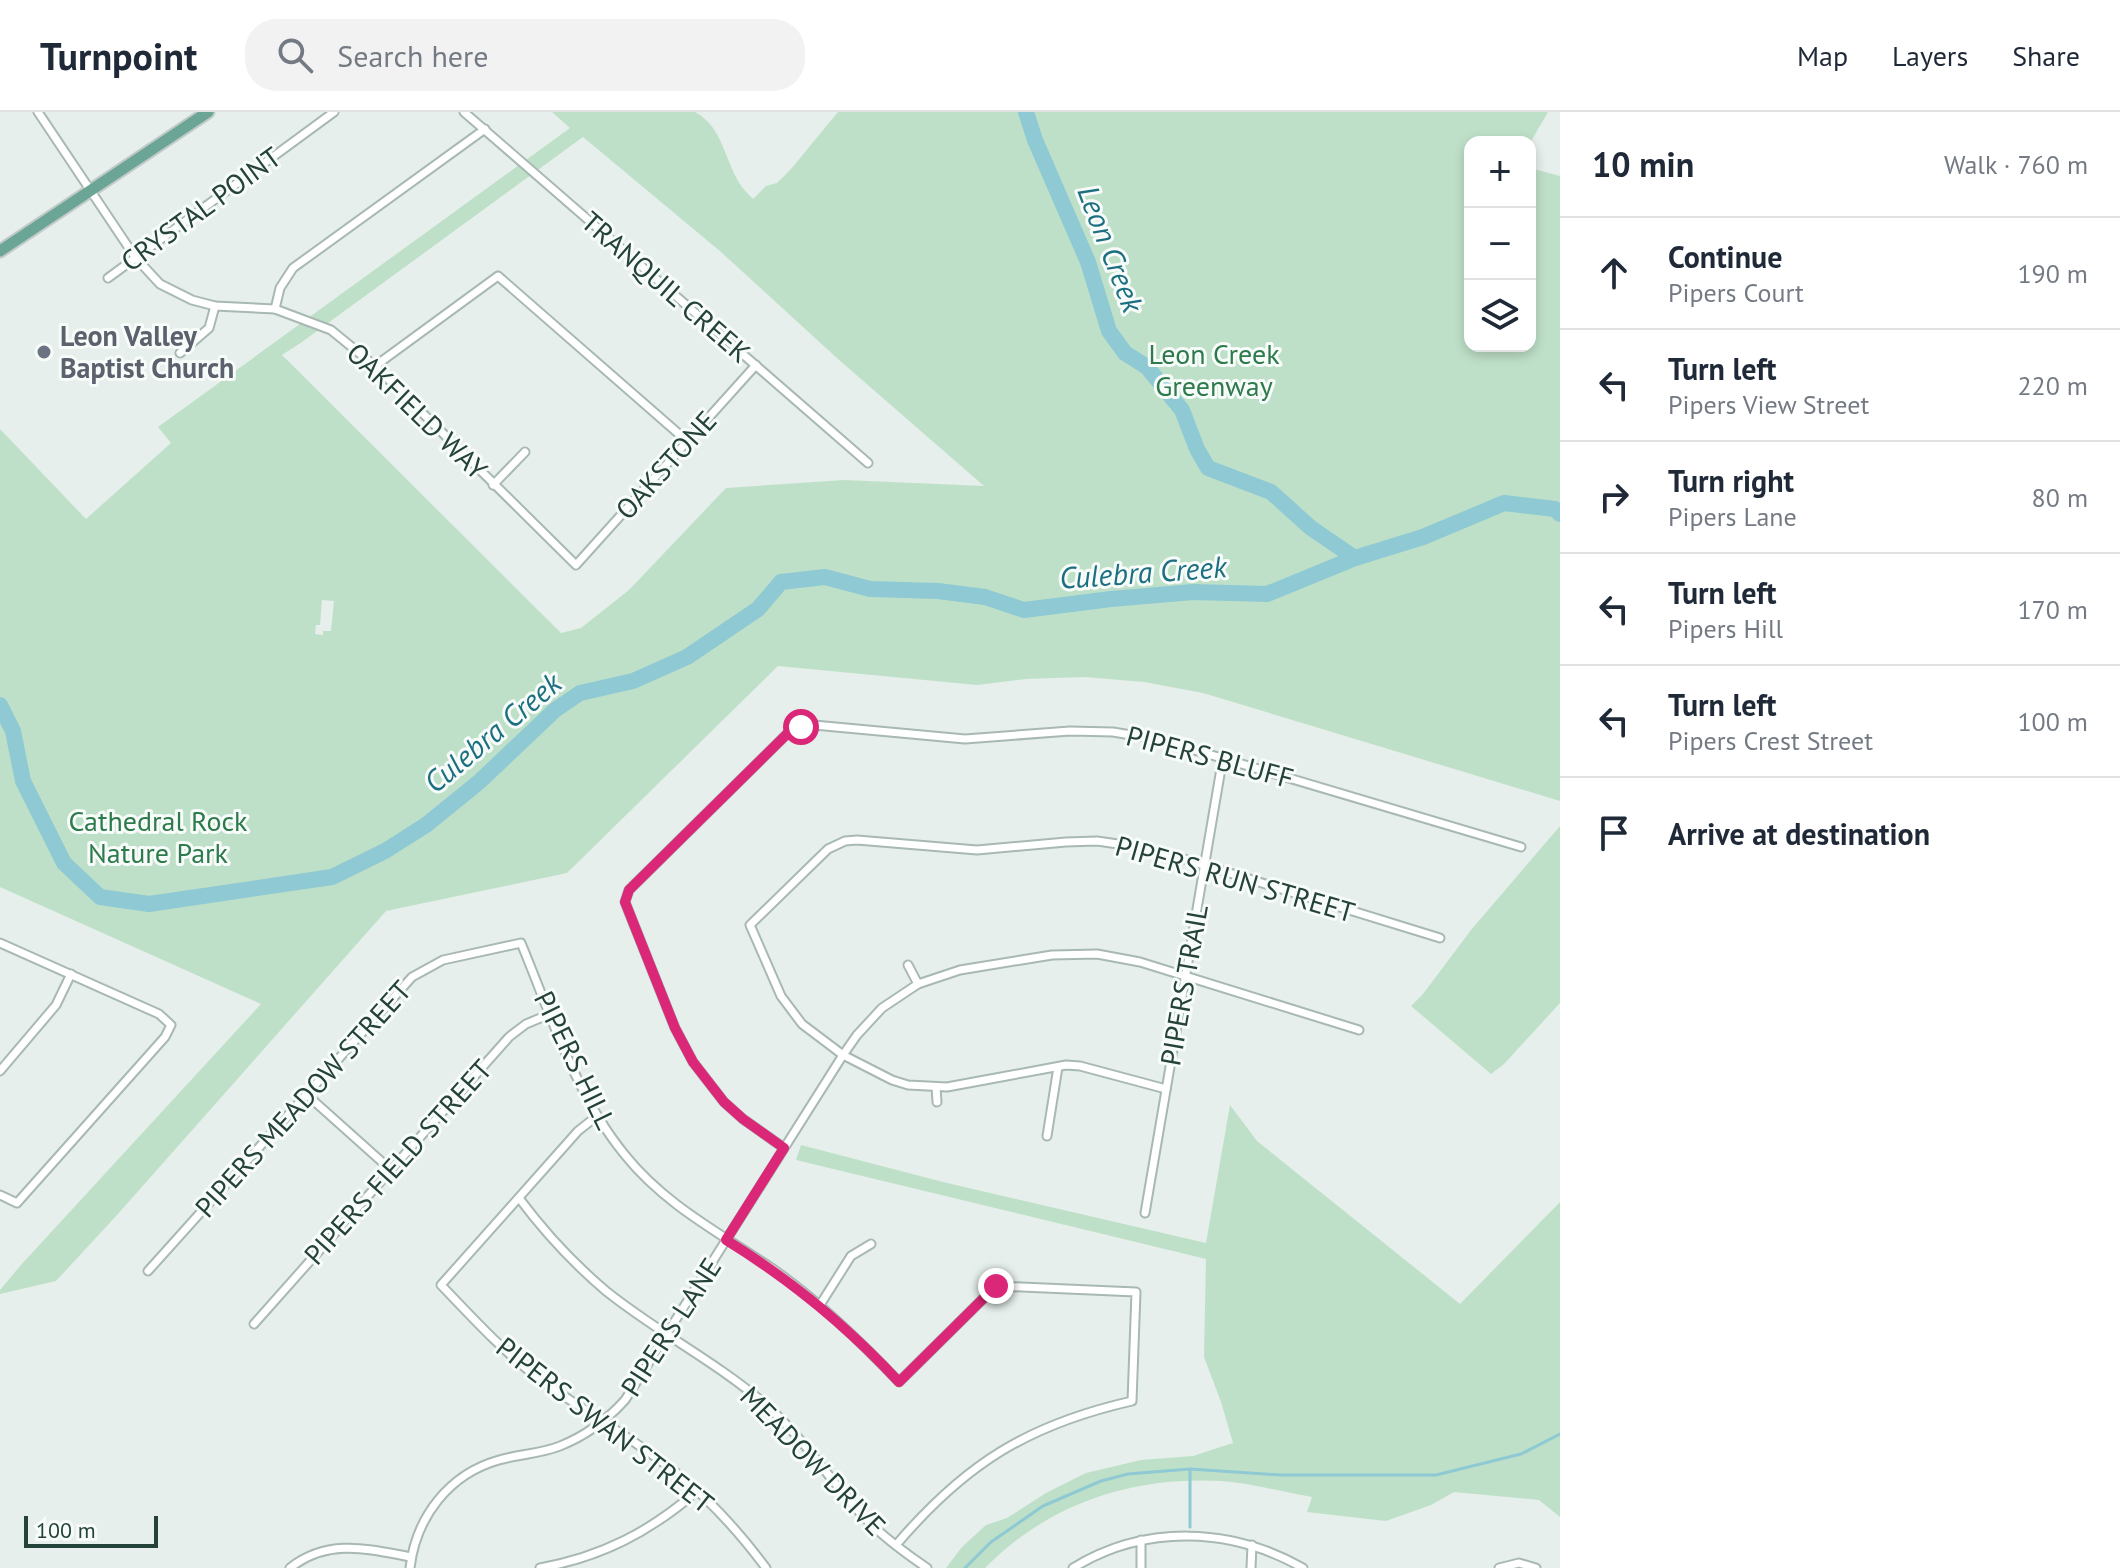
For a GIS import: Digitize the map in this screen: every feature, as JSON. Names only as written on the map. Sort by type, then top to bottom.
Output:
[{"type":"main road","points":[[0,251],[208,112]]},
{"type":"street","name":"OAKFIELD WAY","points":[[38,112],[135,257],[168,289],[215,306],[275,309],[331,330],[375,366],[576,565]]},
{"type":"street","name":"CRYSTAL POINT","points":[[108,278],[334,112]]},
{"type":"street","name":"TRANQUIL CREEK","points":[[464,112],[868,463]]},
{"type":"street","points":[[275,309],[280,288],[293,268],[485,129]]},
{"type":"street","points":[[375,366],[498,276],[687,441]]},
{"type":"street","points":[[180,353],[209,328],[215,306]]},
{"type":"street","name":"OAKSTONE","points":[[576,565],[756,365]]},
{"type":"street","points":[[493,485],[525,452]]},
{"type":"street","name":"PIPERS BLUFF","points":[[784,1148],[724,1102],[693,1062],[675,1028],[625,902],[629,890],[778,742],[795,729],[814,725],[965,739],[1070,731],[1113,732],[1161,740],[1223,757],[1521,847]]},
{"type":"street","name":"PIPERS TRAIL","points":[[1145,1213],[1223,757]]},
{"type":"street","name":"PIPERS RUN STREET","points":[[843,1055],[810,1032],[789,1009],[773,982],[750,925],[836,844],[857,840],[977,850],[1097,841],[1132,846],[1440,938]]},
{"type":"street","points":[[0,943],[159,1014],[171,1025],[165,1037],[17,1203],[0,1195]]},
{"type":"street","name":"PIPERS HILL","points":[[521,943],[585,1095],[626,1156],[680,1209],[773,1269],[820,1305],[899,1382],[996,1286],[1136,1292],[1132,1401],[1069,1418],[1013,1443],[955,1483],[922,1514],[896,1545]]},
{"type":"street","name":"PIPERS MEADOW STREET","points":[[148,1271],[405,983],[443,960],[521,943]]},
{"type":"street","name":"PIPERS LANE","points":[[410,1568],[417,1535],[428,1513],[446,1490],[493,1462],[558,1447],[602,1422],[631,1393],[843,1055],[882,1008],[918,984],[960,970],[1052,955],[1097,954],[1140,962],[1359,1030]]},
{"type":"street","points":[[908,965],[918,984]]},
{"type":"street","points":[[0,1071],[56,1005],[71,974]]},
{"type":"street","name":"PIPERS FIELD STREET","points":[[254,1324],[509,1037],[526,1024],[550,1014]]},
{"type":"street","points":[[843,1055],[908,1085],[936,1087],[1080,1066],[1166,1089]]},
{"type":"street","points":[[1047,1136],[1058,1067]]},
{"type":"street","points":[[936,1087],[937,1102]]},
{"type":"street","points":[[306,1094],[391,1170]]},
{"type":"street","points":[[519,1198],[578,1131],[597,1116]]},
{"type":"street","name":"PIPERS SWAN STREET","points":[[519,1198],[441,1285],[522,1365],[584,1412],[678,1474],[744,1539],[766,1568]]},
{"type":"street","name":"MEADOW DRIVE","points":[[519,1198],[543,1231],[606,1291],[735,1379],[781,1419],[819,1459],[862,1515],[927,1568]]},
{"type":"street","points":[[820,1305],[851,1256],[871,1244]]},
{"type":"street","points":[[540,1568],[573,1562],[627,1541],[676,1510],[697,1491]]},
{"type":"street","points":[[1073,1568],[1104,1552],[1141,1540],[1203,1536],[1252,1545],[1303,1568]]},
{"type":"street","points":[[1141,1540],[1141,1568]]},
{"type":"street","points":[[1251,1568],[1252,1545]]},
{"type":"street","points":[[290,1568],[309,1555],[333,1548],[361,1548],[411,1557]]},
{"type":"street","points":[[1499,1568],[1510,1563],[1536,1568]]},
{"type":"green space","name":"Leon Creek Greenway","points":[[552,112],[695,112],[712,126],[740,184],[753,199],[791,169],[838,112],[1548,112],[1534,136],[1464,136],[1464,352],[1536,352],[1536,170],[1560,176],[1560,801],[1203,693],[1144,682],[1085,677],[977,685],[778,666],[567,873],[386,911],[56,1281],[0,1294],[20,1266],[261,1004],[0,887],[0,429],[86,519],[171,443],[158,427],[570,128]],"holes":[[[583,137],[721,252],[984,486],[844,480],[726,488],[629,590],[581,628],[561,633],[282,355]],[[322,600],[334,601],[331,631],[323,631],[323,635],[315,634],[316,625],[320,625]]]},
{"type":"green space","points":[[1560,826],[1560,1003],[1491,1074],[1411,1006]]},
{"type":"green space","points":[[1230,1105],[1257,1141],[1460,1304],[1560,1202],[1560,1517],[1539,1500],[1454,1492],[1431,1505],[1386,1521],[1307,1512],[1312,1497],[1232,1482],[1155,1483],[1123,1489],[1064,1511],[1036,1527],[985,1568],[946,1568],[962,1547],[986,1525],[1007,1518],[1046,1493],[1086,1473],[1141,1460],[1193,1456],[1233,1443],[1204,1357],[1206,1259],[796,1160],[801,1145],[943,1182],[1206,1243]]},
{"type":"waterway","name":"Leon Creek","points":[[1026,112],[1088,262],[1109,331],[1125,353],[1147,367],[1182,410],[1208,468],[1271,492],[1311,528],[1355,558]]},
{"type":"waterway","name":"Culebra Creek","points":[[0,705],[13,731],[23,781],[64,863],[100,897],[149,904],[332,877],[385,851],[426,825],[479,782],[555,710],[580,693],[633,681],[687,657],[758,609],[781,582],[825,577],[870,589],[938,591],[985,597],[1024,610],[1193,592],[1267,594],[1355,558],[1423,537],[1504,503],[1555,509],[1560,514]]},
{"type":"waterway","points":[[965,1568],[991,1542],[1043,1506],[1101,1481],[1128,1474],[1190,1469],[1281,1475],[1436,1475],[1521,1454],[1560,1434]]},
{"type":"waterway","points":[[1190,1470],[1190,1527]]},
{"type":"place","name":"Leon Valley Baptist Church","points":[[44,352]]},
{"type":"route","points":[[801,727],[789,732],[625,897],[627,910],[675,1028],[693,1062],[724,1102],[784,1148],[726,1240],[773,1269],[820,1305],[899,1382],[996,1286]]},
{"type":"park label","name":"Cathedral Rock Nature Park","points":[[158,837]]}]
